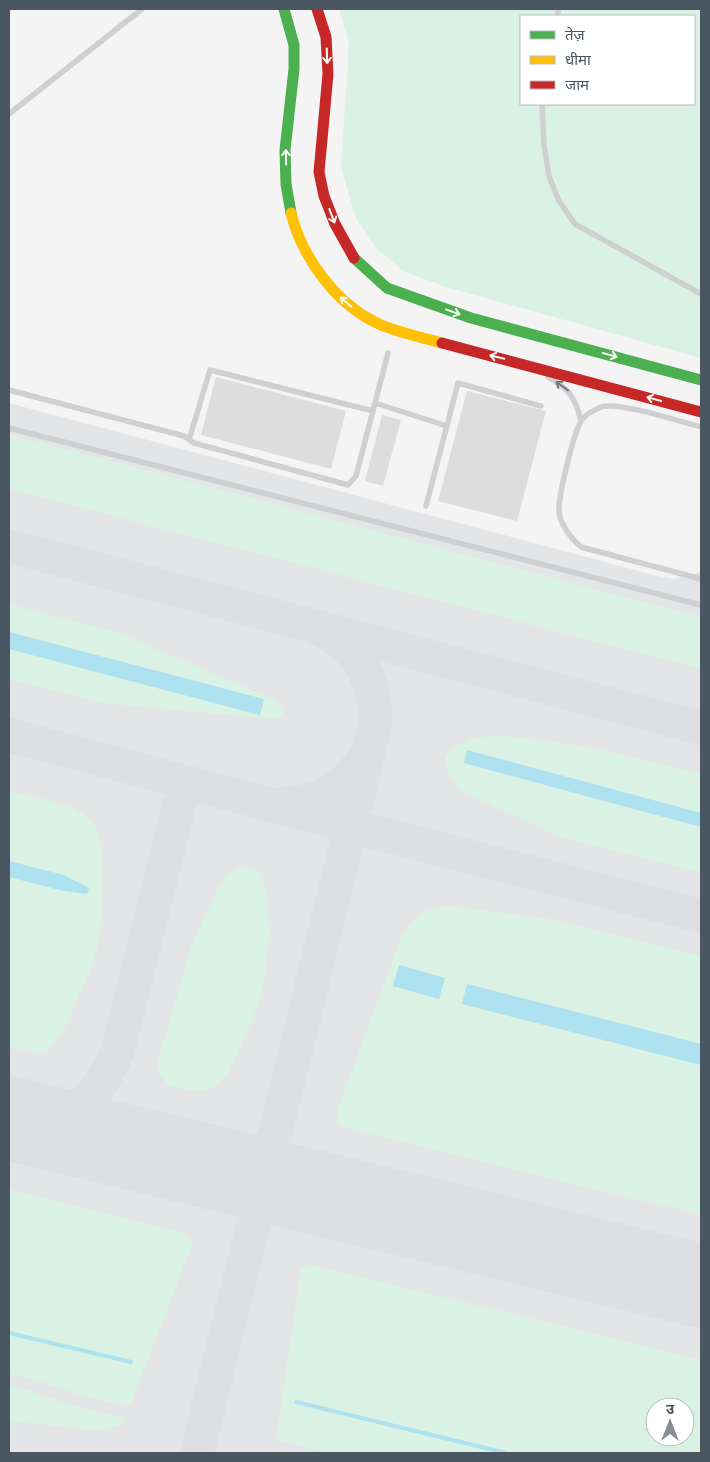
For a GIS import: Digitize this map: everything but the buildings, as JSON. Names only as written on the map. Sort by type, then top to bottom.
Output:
[{"type":"main road","points":[[284,9],[294,44],[294,73],[285,140],[290,204],[295,226],[306,251],[331,288],[374,322],[402,332],[701,412]]},
{"type":"main road","points":[[317,9],[326,37],[328,74],[319,172],[324,196],[335,224],[354,258],[370,274],[387,288],[470,318],[701,380]]},
{"type":"lane","points":[[9,114],[142,9]]},
{"type":"lane","points":[[542,105],[544,145],[549,176],[559,201],[575,224],[701,294]]},
{"type":"lane","points":[[9,390],[184,436],[194,443],[348,485],[356,476],[388,353]]},
{"type":"lane","points":[[527,365],[569,390],[575,401],[581,421]]},
{"type":"lane","points":[[189,440],[210,370],[373,411]]},
{"type":"lane","points":[[426,506],[458,383],[541,406]]},
{"type":"lane","points":[[375,403],[446,426]]},
{"type":"lane","points":[[701,428],[620,406],[603,406],[590,413],[581,421],[561,491],[560,512],[570,537],[580,547],[701,579]]},
{"type":"lane","points":[[9,428],[701,605]]},
{"type":"shaded area","points":[[9,403],[654,575],[674,579],[695,574],[701,570],[701,1453],[9,1453]]},
{"type":"green space","points":[[339,9],[701,9],[701,358],[446,287],[403,271],[376,248],[356,218],[341,168],[349,44]]},
{"type":"green space","points":[[9,434],[701,617],[701,669],[9,489]]},
{"type":"green space","points":[[9,604],[117,632],[277,701],[284,708],[282,716],[273,719],[101,703],[9,679],[9,649],[260,715],[264,699],[9,632]]},
{"type":"green space","points":[[490,736],[517,737],[570,744],[701,774],[701,813],[468,750],[464,763],[701,827],[701,873],[562,838],[459,790],[445,768],[445,759],[450,750],[470,739]]},
{"type":"green space","points":[[9,791],[68,806],[89,818],[95,826],[102,851],[103,900],[97,951],[65,1028],[54,1044],[43,1054],[9,1047],[9,877],[60,890],[87,893],[64,875],[9,861]]},
{"type":"green space","points":[[238,867],[249,867],[258,870],[267,891],[269,935],[264,985],[252,1022],[226,1076],[212,1088],[197,1091],[180,1089],[168,1085],[160,1075],[157,1065],[191,947],[218,888],[227,875]]},
{"type":"green space","points":[[445,905],[549,919],[701,956],[701,1044],[468,984],[462,1004],[701,1065],[701,1215],[340,1127],[337,1121],[337,1111],[403,933],[412,921],[421,914]]},
{"type":"green space","points":[[9,1189],[184,1233],[190,1238],[192,1245],[130,1406],[90,1398],[38,1381],[9,1374]]},
{"type":"green space","points":[[308,1264],[701,1360],[701,1453],[330,1453],[276,1440],[301,1268]]},
{"type":"green space","points":[[9,1384],[81,1408],[125,1417],[122,1425],[100,1431],[9,1421]]},
{"type":"water","points":[[9,632],[264,699],[260,715],[9,649]]},
{"type":"water","points":[[467,750],[701,813],[701,827],[464,763]]},
{"type":"water","points":[[9,861],[64,875],[89,888],[87,894],[60,890],[9,877]]},
{"type":"water","points":[[399,965],[445,978],[439,999],[393,986]]},
{"type":"water","points":[[467,984],[701,1044],[701,1065],[462,1004]]},
{"type":"waterway","points":[[9,1333],[131,1362]]},
{"type":"waterway","points":[[296,1402],[506,1453]]},
{"type":"taxiway","points":[[9,546],[701,728]]},
{"type":"taxiway","points":[[197,1453],[375,727],[375,709],[372,692],[360,663],[351,651],[339,641],[325,632],[308,625]]},
{"type":"taxiway","points":[[9,735],[350,826],[701,916]]},
{"type":"taxiway","points":[[281,804],[307,801],[331,791],[350,775],[366,754]]},
{"type":"taxiway","points":[[9,1117],[49,1116],[78,1106],[90,1096],[110,1068],[118,1049],[185,782]]},
{"type":"runway","points":[[9,1118],[701,1286]]},
{"type":"traffic: fast","points":[[284,9],[294,45],[294,69],[285,150],[286,184],[291,213]]},
{"type":"traffic: fast","points":[[354,258],[387,288],[471,318],[701,380]]},
{"type":"traffic: slow","points":[[291,213],[303,247],[313,263],[323,278],[349,305],[379,324],[442,343]]},
{"type":"traffic: jam","points":[[317,9],[326,37],[328,74],[319,172],[324,196],[335,224],[354,258]]},
{"type":"traffic: jam","points":[[442,343],[701,412]]}]
